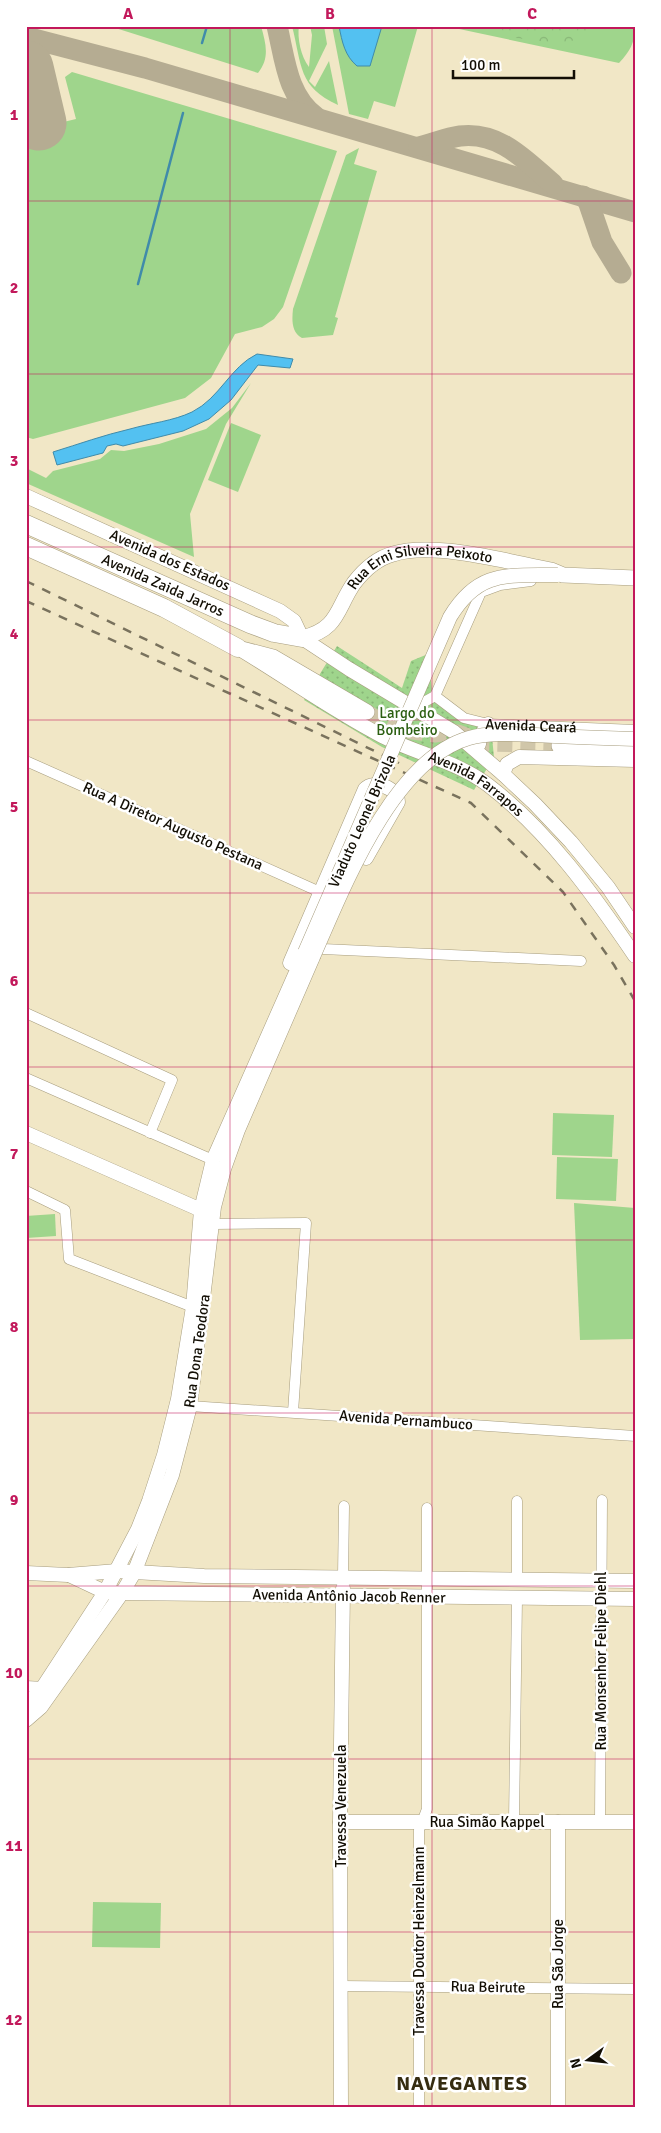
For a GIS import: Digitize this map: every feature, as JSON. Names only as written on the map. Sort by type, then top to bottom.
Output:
[{"type":"highway","name":"Avenida Zaida Jarros","points":[[26,524],[250,624],[274,633],[302,638]]},
{"type":"highway","name":"Avenida Zaida Jarros","points":[[26,546],[164,608],[238,648]]},
{"type":"main road","name":"Avenida dos Estados","points":[[26,496],[266,604],[294,621],[302,638]]},
{"type":"main road","name":"Rua Erni Silveira Peixoto","points":[[302,638],[313,635],[331,624],[337,617],[354,584],[362,574],[385,557],[395,553],[418,550],[440,551],[551,570],[561,575],[635,578]]},
{"type":"main road","name":"Viaduto Leonel Brizola","points":[[314,953],[446,626],[460,600],[474,588],[490,580],[506,576],[561,575]]},
{"type":"main road","name":"Avenida Farrapos","points":[[302,638],[399,700],[454,732],[478,752],[535,804],[571,842],[608,888],[635,926]]},
{"type":"main road","name":"Avenida Farrapos","points":[[238,648],[382,736],[464,769],[487,784],[523,814],[559,854],[597,900],[635,956]]},
{"type":"main road","points":[[238,648],[273,656],[367,712]]},
{"type":"main road","points":[[478,752],[480,737],[488,724]]},
{"type":"main road","name":"Viaduto Leonel Brizola","points":[[314,953],[353,869],[384,814],[404,785],[430,757],[450,744],[470,737],[497,734],[635,739]]},
{"type":"main road","name":"Avenida Ceará","points":[[559,746],[635,751]]},
{"type":"main road","name":"Avenida Ceará","points":[[503,774],[507,764],[519,757],[635,760]]},
{"type":"main road","points":[[276,1014],[281,983],[364,789],[376,784],[393,791],[398,797],[398,802],[360,867],[314,953]]},
{"type":"main road","name":"Rua Dona Teodora","points":[[184,1402],[198,1238],[238,1130],[314,953]]},
{"type":"main road","name":"Rua Dona Teodora","points":[[26,1705],[43,1687],[105,1592],[138,1529],[172,1475],[213,1224],[208,1209],[213,1160],[276,1014],[314,953]]},
{"type":"main road","points":[[26,1132],[208,1209]]},
{"type":"main road","name":"Rua Dona Teodora","points":[[26,1720],[41,1707],[122,1593],[134,1573],[143,1551],[155,1504]]},
{"type":"main road","points":[[143,1551],[151,1568],[160,1574]]},
{"type":"main road","name":"Avenida Antônio Jacob Renner","points":[[26,1574],[68,1575],[117,1571],[204,1576],[602,1581],[634,1590]]},
{"type":"main road","name":"Avenida Antônio Jacob Renner","points":[[68,1575],[105,1592],[122,1593],[602,1598],[634,1590]]},
{"type":"main road","points":[[204,1576],[204,1594]]},
{"type":"main road","points":[[256,1576],[256,1594]]},
{"type":"main road","name":"Travessa Venezuela","points":[[341,2107],[340,1822],[343,1577]]},
{"type":"main road","points":[[465,1580],[465,1597]]},
{"type":"main road","name":"Rua Simão Kappel","points":[[340,1822],[635,1822]]},
{"type":"main road","name":"Rua São Jorge","points":[[558,1822],[558,2107]]},
{"type":"street","points":[[399,700],[424,702],[435,696],[481,592],[506,584],[551,579],[561,575]]},
{"type":"street","name":"Avenida Ceará","points":[[435,696],[464,718],[488,724],[635,730]]},
{"type":"street","name":"Rua A Diretor Augusto Pestana","points":[[26,761],[320,892]]},
{"type":"street","points":[[314,953],[581,961]]},
{"type":"street","points":[[26,1013],[172,1080],[150,1133]]},
{"type":"street","points":[[26,1078],[213,1160]]},
{"type":"street","points":[[26,1191],[65,1210],[69,1259],[193,1307]]},
{"type":"street","points":[[198,1238],[203,1231],[213,1224],[306,1224],[293,1412]]},
{"type":"street","name":"Avenida Pernambuco","points":[[184,1402],[293,1412],[635,1436]]},
{"type":"street","name":"Rua Monsenhor Felipe Diehl","points":[[600,1822],[602,1500]]},
{"type":"street","points":[[517,1501],[517,1580]]},
{"type":"street","name":"Travessa Venezuela","points":[[343,1577],[344,1506]]},
{"type":"street","name":"Travessa Doutor Heinzelmann","points":[[418,2107],[420,1830],[427,1809],[428,1508]]},
{"type":"street","points":[[514,1822],[517,1598]]},
{"type":"street","points":[[26,1686],[43,1687]]},
{"type":"street","name":"Rua Beirute","points":[[341,1986],[635,1989]]},
{"type":"green space","points":[[109,26],[261,26],[266,56],[258,73]]},
{"type":"green space","points":[[292,26],[299,26],[300,47],[309,67],[312,35],[310,26],[324,26],[327,44],[309,81],[315,87],[329,61],[338,105],[315,91],[309,82],[300,63]]},
{"type":"green space","points":[[332,26],[418,26],[395,107],[374,101],[368,119],[349,114]]},
{"type":"green space","points":[[445,26],[635,26],[631,46],[619,63]]},
{"type":"green space","points":[[499,26],[596,26],[599,31],[563,44],[508,37]]},
{"type":"green space","points":[[72,72],[337,151],[283,307],[274,319],[262,327],[235,334],[211,378],[185,398],[33,439],[26,437],[26,131],[76,119],[65,77]]},
{"type":"green space","points":[[359,148],[354,164],[377,171],[335,317],[338,318],[333,335],[302,338],[294,329],[293,309],[346,155]]},
{"type":"green space","points":[[251,383],[226,424],[190,514],[194,557],[26,483],[26,468],[46,478],[53,471],[100,459],[111,450],[124,451],[159,444],[206,429],[232,408]]},
{"type":"green space","points":[[231,423],[261,435],[238,492],[208,480]]},
{"type":"green space","name":"Largo do Bombeiro","points":[[337,646],[402,688],[411,661],[428,654],[433,699],[447,711],[466,722],[491,727],[494,757],[474,790],[382,747],[304,700]]},
{"type":"green space","points":[[553,1113],[614,1115],[612,1157],[552,1155]]},
{"type":"green space","points":[[557,1157],[618,1159],[616,1201],[556,1199]]},
{"type":"green space","points":[[574,1203],[635,1208],[635,1339],[580,1340]]},
{"type":"green space","points":[[55,1214],[56,1236],[26,1238],[26,1216]]},
{"type":"green space","points":[[93,1902],[161,1903],[160,1948],[92,1947]]},
{"type":"water","points":[[339,26],[382,26],[370,66],[357,66],[353,62],[343,43]]},
{"type":"water","points":[[257,354],[293,359],[290,368],[258,365],[231,400],[209,419],[183,431],[123,446],[116,444],[107,446],[103,453],[57,465],[53,452],[111,434],[170,420],[192,412],[210,399],[239,367]]},
{"type":"waterway","points":[[202,43],[207,26]]},
{"type":"waterway","points":[[138,284],[183,113]]},
{"type":"taxiway","points":[[277,26],[285,64],[293,88],[306,108],[316,117]]},
{"type":"taxiway","points":[[26,37],[145,68],[635,212]]},
{"type":"taxiway","points":[[419,147],[460,136],[488,138],[522,157],[553,184]]},
{"type":"taxiway","points":[[583,196],[588,201],[602,242],[621,273]]},
{"type":"runway","points":[[26,68],[39,123]]},
{"type":"tunnel","points":[[367,712],[393,728],[412,732],[435,735],[458,732],[489,744],[559,746]]},
{"type":"railway","points":[[26,581],[399,763]]},
{"type":"railway","points":[[26,601],[471,803],[563,892],[614,965],[635,1001]]},
{"type":"district","name":"NAVEGANTES","points":[[462,2083]]}]
